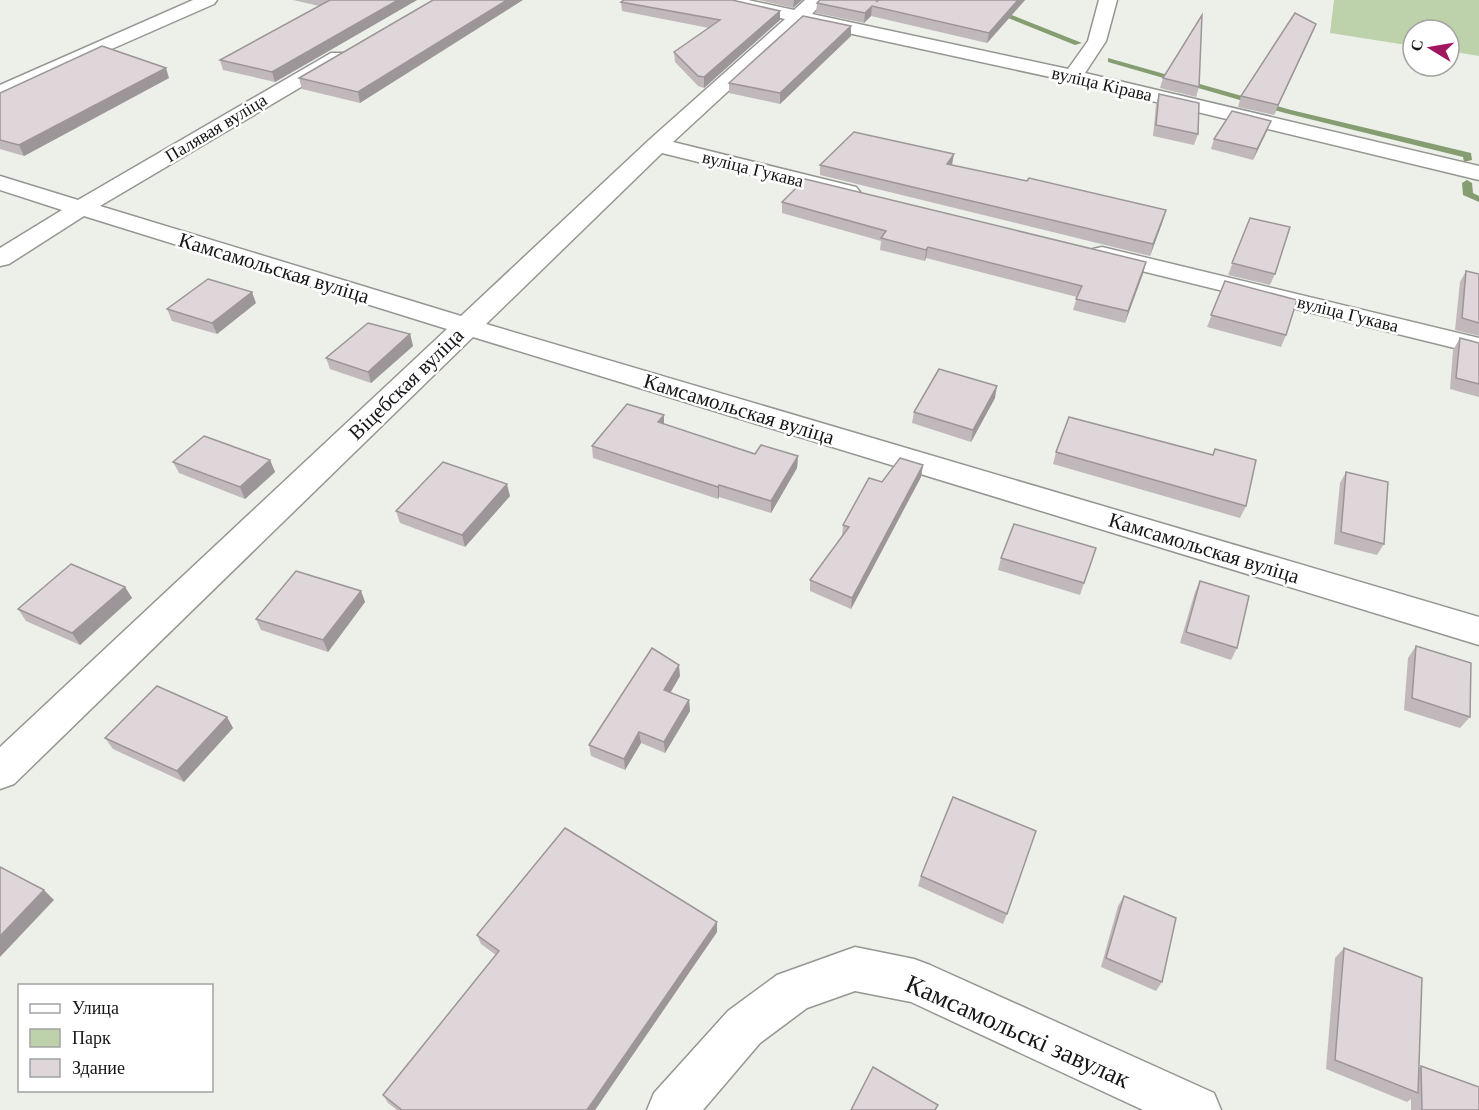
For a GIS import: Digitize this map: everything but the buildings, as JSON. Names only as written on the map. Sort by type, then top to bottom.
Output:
[{"type":"street","points":[[0,92],[208,0]]},
{"type":"street","name":"вуліца Кірава","points":[[723,0],[806,8],[1073,76],[1479,173]]},
{"type":"street","points":[[1073,76],[1097,41],[1108,0]]},
{"type":"street","name":"Віцебская вуліца","points":[[0,772],[465,326],[806,8]]},
{"type":"street","name":"Палявая вуліца","points":[[0,259],[79,209],[353,48]]},
{"type":"street","name":"вуліца Гукава","points":[[657,145],[865,196]]},
{"type":"street","name":"Камсамольская вуліца","points":[[0,183],[465,326],[1479,631]]},
{"type":"street","name":"вуліца Гукава","points":[[1085,250],[1479,346]]},
{"type":"street","name":"Камсамольскі завулак","points":[[671,1110],[744,1028],[793,991],[855,969],[914,981],[1197,1110]]},
{"type":"green space","points":[[1334,0],[1479,0],[1479,56],[1461,53],[1461,18],[1401,18],[1401,44],[1330,33]]},
{"type":"waterway","points":[[967,0],[1078,43]]},
{"type":"waterway","points":[[1111,60],[1288,112],[1468,155],[1467,160]]},
{"type":"waterway","points":[[1467,183],[1468,195],[1479,199]]}]
